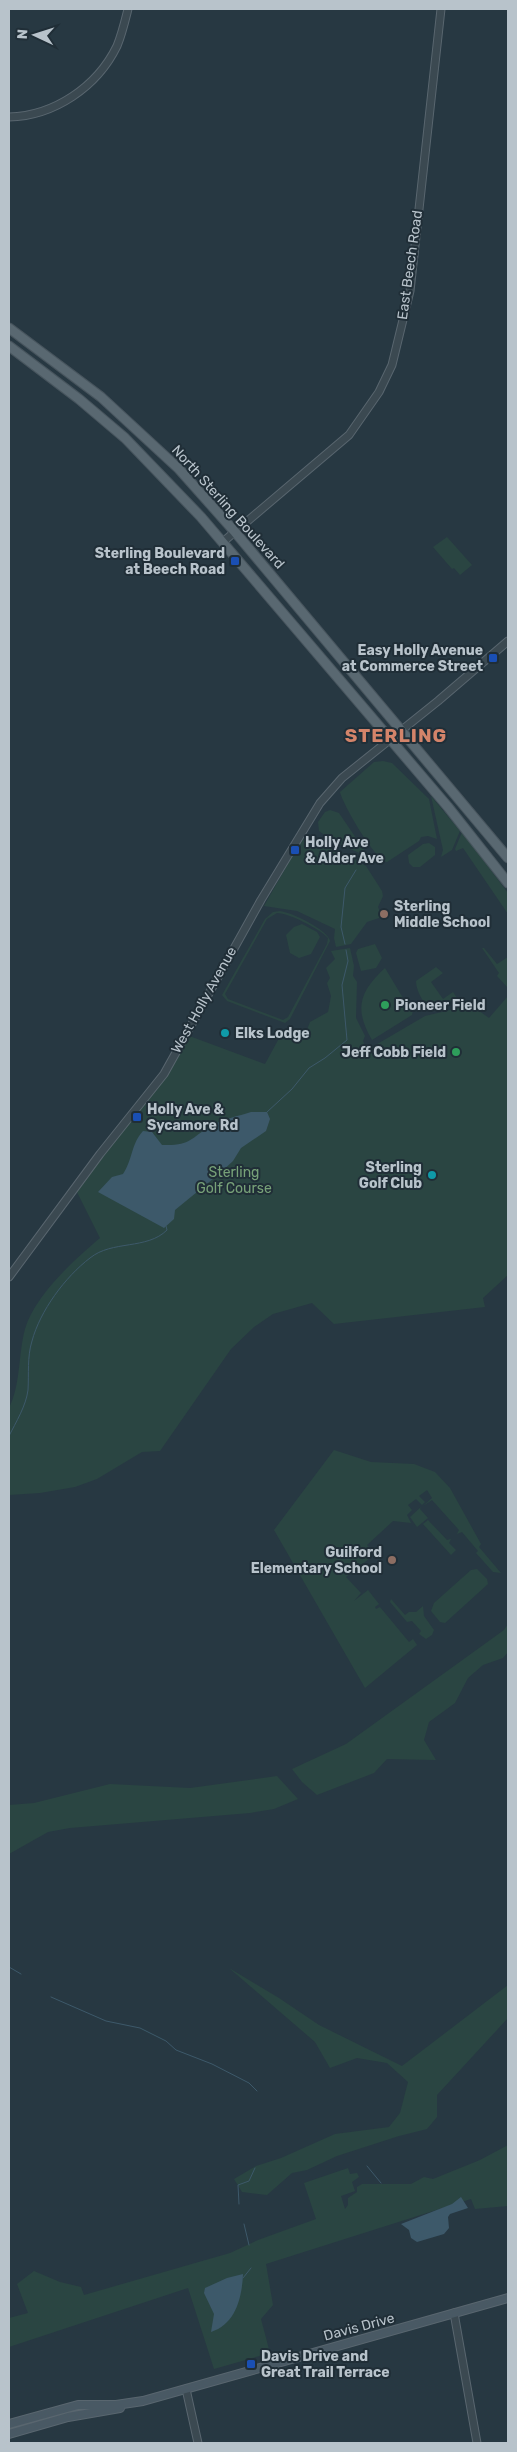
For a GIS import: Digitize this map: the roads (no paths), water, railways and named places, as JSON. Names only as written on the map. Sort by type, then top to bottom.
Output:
[{"type":"main road","name":"North Sterling Boulevard","points":[[9,328],[79,379],[132,424],[179,469],[235,532],[508,858]]},
{"type":"main road","name":"North Sterling Boulevard","points":[[9,346],[79,399],[125,438],[224,541],[459,820],[508,883]]},
{"type":"main road","name":"Davis Drive","points":[[9,2435],[82,2414],[116,2409],[508,2298]]},
{"type":"main road","name":"Davis Drive","points":[[9,2424],[78,2405],[129,2404]]},
{"type":"main road","points":[[9,2435],[10,2443]]},
{"type":"street","points":[[9,117],[29,117],[52,108],[76,95],[95,78],[117,45],[128,9]]},
{"type":"street","name":"East Beech Road","points":[[224,541],[349,435],[380,392],[392,364],[410,291],[441,9]]},
{"type":"street","name":"West Holly Avenue","points":[[9,1276],[100,1154],[164,1074],[200,1006],[312,813],[342,778],[508,640]]},
{"type":"street","points":[[454,2313],[477,2443]]},
{"type":"street","points":[[186,2389],[198,2443]]},
{"type":"water","points":[[251,1112],[267,1112],[270,1119],[266,1131],[241,1148],[233,1161],[175,1210],[174,1219],[164,1228],[98,1192],[112,1177],[123,1174],[129,1163],[136,1141],[143,1131],[152,1132],[162,1145],[179,1144],[189,1141],[215,1124]]},
{"type":"water","points":[[461,2197],[468,2208],[450,2214],[448,2217],[449,2228],[444,2234],[417,2242],[411,2238],[409,2230],[401,2224],[452,2204]]},
{"type":"water","points":[[243,2274],[241,2292],[236,2309],[226,2323],[211,2332],[214,2314],[204,2293],[205,2288],[227,2278]]},
{"type":"waterway","points":[[345,944],[341,927],[345,888],[356,870]]},
{"type":"waterway","points":[[267,1112],[292,1089],[309,1068],[347,1040],[342,985],[348,961],[346,950]]},
{"type":"waterway","points":[[9,1436],[27,1396],[30,1347],[41,1318],[55,1295],[81,1266],[99,1252],[150,1240],[167,1230],[166,1226]]},
{"type":"waterway","points":[[9,1967],[21,1974]]},
{"type":"waterway","points":[[51,1997],[106,2021],[140,2028],[166,2041],[176,2050],[212,2064],[249,2083],[257,2091]]},
{"type":"waterway","points":[[367,2166],[381,2183]]},
{"type":"waterway","points":[[239,2204],[238,2185],[249,2181],[255,2168]]},
{"type":"waterway","points":[[244,2224],[249,2245]]},
{"type":"waterway","points":[[243,2278],[251,2268]]},
{"type":"place","name":"Sterling Boulevard at Beech Road","points":[[235,561]]},
{"type":"place","name":"Easy Holly Avenue at Commerce Street","points":[[493,658]]},
{"type":"place","name":"Holly Ave & Alder Ave","points":[[295,850]]},
{"type":"place","name":"Sterling Middle School","points":[[384,914]]},
{"type":"place","name":"Pioneer Field","points":[[385,1005]]},
{"type":"place","name":"Elks Lodge","points":[[225,1033]]},
{"type":"place","name":"Jeff Cobb Field","points":[[456,1052]]},
{"type":"place","name":"Holly Ave & Sycamore Rd","points":[[137,1117]]},
{"type":"place","name":"Sterling Golf Club","points":[[432,1175]]},
{"type":"place","name":"Guilford Elementary School","points":[[392,1560]]},
{"type":"place","name":"Davis Drive and Great Trail Terrace","points":[[251,2364]]},
{"type":"district","name":"STERLING","points":[[396,735]]},
{"type":"park label","name":"Sterling Golf Course","points":[[234,1180]]}]
